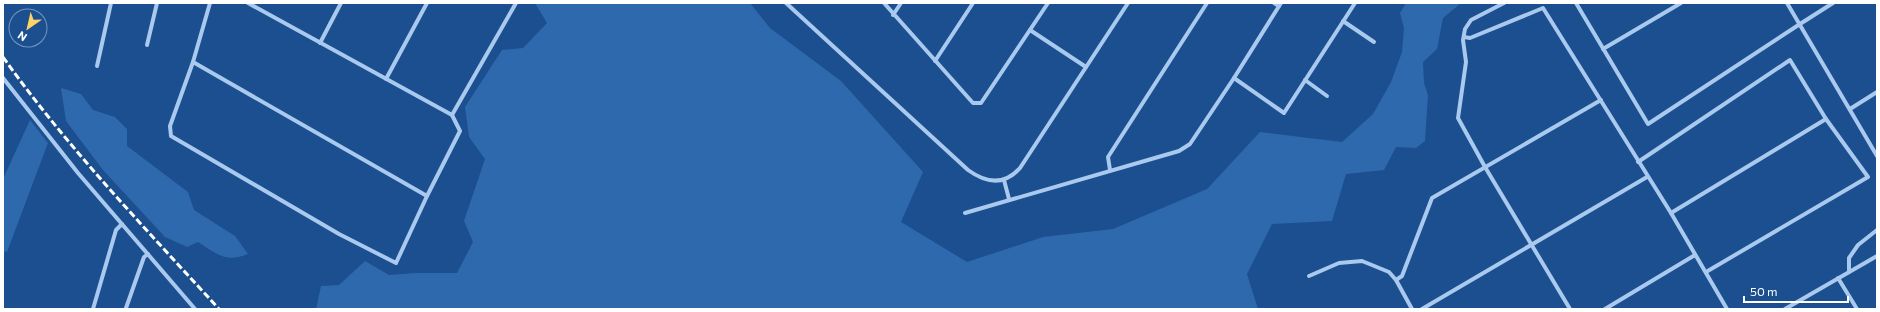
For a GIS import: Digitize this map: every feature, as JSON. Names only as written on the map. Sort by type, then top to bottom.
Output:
[{"type":"street","points":[[98,66],[110,3]]},
{"type":"street","points":[[147,45],[157,3]]},
{"type":"street","points":[[210,3],[193,62],[170,126],[171,136],[339,234],[396,263],[426,196],[460,131],[452,115],[320,43],[254,4],[248,3]]},
{"type":"street","points":[[320,43],[341,3]]},
{"type":"street","points":[[386,79],[427,3]]},
{"type":"street","points":[[452,115],[516,3]]},
{"type":"street","points":[[786,3],[968,170],[980,178],[992,181],[1004,180],[1014,175],[1020,168],[1128,3]]},
{"type":"street","points":[[884,3],[973,103],[981,103],[1048,3]]},
{"type":"street","points":[[893,14],[901,3]]},
{"type":"street","points":[[935,61],[973,3]]},
{"type":"street","points":[[1110,170],[1108,157],[1207,3]]},
{"type":"street","points":[[966,213],[1009,199],[1179,151],[1190,144],[1280,5],[1274,3]]},
{"type":"street","points":[[1234,78],[1284,113],[1355,3]]},
{"type":"street","points":[[1504,3],[1471,20],[1465,29],[1464,37],[1466,62],[1458,118],[1531,246],[1570,309]]},
{"type":"street","points":[[1576,3],[1648,124],[1833,3]]},
{"type":"street","points":[[1603,49],[1681,3]]},
{"type":"street","points":[[1787,3],[1877,156]]},
{"type":"street","points":[[1464,37],[1470,38],[1543,8],[1647,177],[1671,213],[1727,309]]},
{"type":"street","points":[[1343,21],[1374,42]]},
{"type":"street","points":[[1030,30],[1086,67]]},
{"type":"street","points":[[1638,162],[1790,60],[1826,119],[1868,177],[1706,272]]},
{"type":"street","points":[[193,62],[426,196]]},
{"type":"street","points":[[3,78],[78,173],[195,309]]},
{"type":"street","points":[[1305,80],[1327,96]]},
{"type":"street","points":[[1850,109],[1877,92]]},
{"type":"street","points":[[1396,280],[1402,276],[1432,198],[1600,100]]},
{"type":"street","points":[[1671,213],[1826,119]]},
{"type":"street","points":[[1422,309],[1647,177]]},
{"type":"street","points":[[1004,180],[1009,199]]},
{"type":"street","points":[[93,309],[116,230],[122,224]]},
{"type":"street","points":[[1849,272],[1849,258],[1858,245],[1877,230]]},
{"type":"street","points":[[126,308],[144,257],[148,254]]},
{"type":"street","points":[[1605,309],[1695,255]]},
{"type":"street","points":[[1785,309],[1877,256]]},
{"type":"street","points":[[1309,276],[1339,263],[1362,261],[1389,272],[1396,280],[1412,309]]},
{"type":"street","points":[[1838,278],[1857,309]]},
{"type":"shaded area","points":[[535,3],[750,3],[770,28],[841,81],[923,172],[901,222],[967,262],[1043,237],[1113,229],[1207,189],[1260,132],[1342,142],[1373,114],[1391,82],[1402,52],[1404,28],[1400,13],[1406,3],[1461,3],[1443,18],[1437,49],[1423,62],[1424,83],[1428,95],[1425,141],[1416,148],[1396,147],[1384,170],[1346,174],[1332,221],[1272,224],[1247,274],[1258,309],[316,309],[321,286],[339,285],[365,261],[389,275],[416,273],[457,273],[473,242],[464,221],[485,159],[469,137],[465,107],[502,50],[523,48],[547,23]]},
{"type":"shaded area","points":[[61,88],[81,94],[93,110],[115,117],[127,129],[127,146],[188,192],[194,210],[235,236],[248,254],[233,258],[222,256],[198,242],[187,247],[165,237],[103,170],[66,121]]},
{"type":"shaded area","points":[[30,120],[48,143],[7,252],[3,251],[3,179]]},
{"type":"railway","points":[[3,57],[53,123],[80,155],[219,309]]}]
